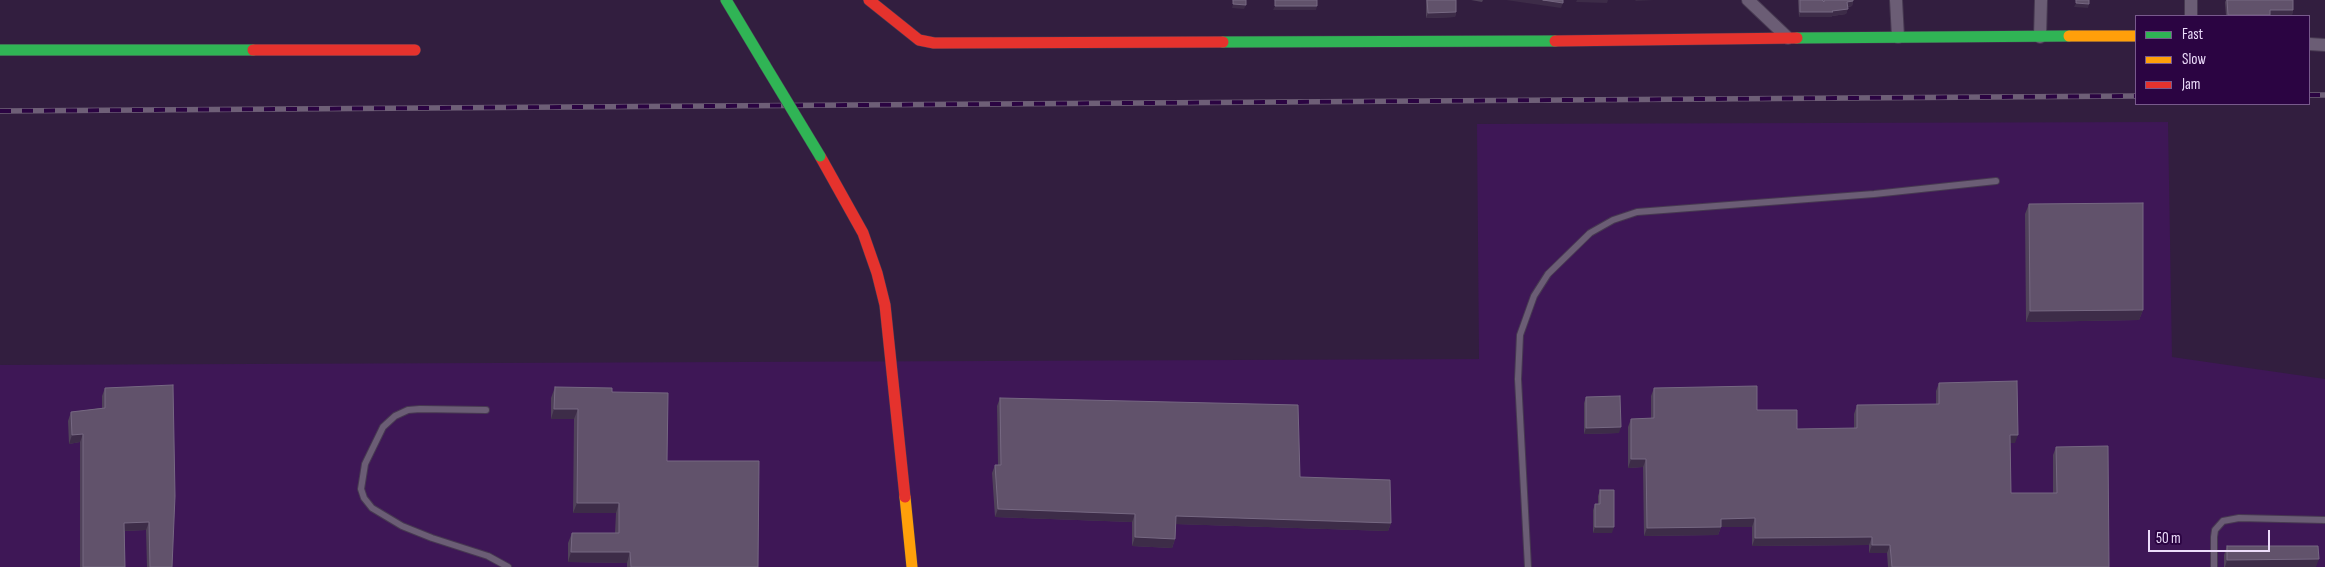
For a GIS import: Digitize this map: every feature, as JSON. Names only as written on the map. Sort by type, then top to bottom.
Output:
[{"type":"street","points":[[726,0],[820,156],[863,233],[877,273],[885,305],[912,567]]},
{"type":"street","points":[[869,0],[919,40],[934,43],[1503,42],[2135,36]]},
{"type":"street","points":[[1748,0],[1788,38]]},
{"type":"street","points":[[1896,0],[1898,37]]},
{"type":"street","points":[[2040,37],[2041,0]]},
{"type":"street","points":[[2191,0],[2191,15]]},
{"type":"street","points":[[2310,44],[2325,45]]},
{"type":"street","points":[[0,50],[415,50]]},
{"type":"lane","points":[[1528,567],[1518,379],[1520,335],[1534,296],[1548,274],[1590,233],[1613,220],[1637,212],[1864,194],[1996,181]]},
{"type":"lane","points":[[486,410],[408,410],[391,418],[380,432],[365,464],[360,484],[362,495],[378,513],[402,526],[488,556],[508,567]]},
{"type":"lane","points":[[2214,567],[2215,530],[2222,521],[2239,518],[2325,520]]},
{"type":"shaded area","points":[[2168,122],[2172,357],[2325,379],[2325,567],[0,567],[0,365],[1479,359],[1477,124]]},
{"type":"building","points":[[1233,0],[1246,0],[1246,5],[1233,4]]},
{"type":"building","points":[[1275,0],[1317,0],[1317,6],[1275,6]]},
{"type":"building","points":[[1427,0],[1456,0],[1456,12],[1428,13]]},
{"type":"building","points":[[1543,0],[1563,0],[1563,3]]},
{"type":"building","points":[[1800,0],[1822,0],[1824,2],[1824,0],[1853,1],[1847,2],[1848,9],[1833,12],[1800,12]]},
{"type":"building","points":[[2076,0],[2089,0],[2089,4],[2076,3]]},
{"type":"building","points":[[2227,0],[2293,0],[2293,10],[2270,10],[2270,15],[2228,15]]},
{"type":"building","points":[[2143,203],[2143,310],[2030,311],[2029,204]]},
{"type":"building","points":[[2017,381],[2018,435],[2010,435],[2011,493],[2057,493],[2056,447],[2108,446],[2109,567],[1892,567],[1890,545],[1872,545],[1872,537],[1755,538],[1755,518],[1721,519],[1721,527],[1647,528],[1646,459],[1631,459],[1631,419],[1654,418],[1654,388],[1757,386],[1757,410],[1797,410],[1797,429],[1857,428],[1857,405],[1939,404],[1939,383]]},
{"type":"building","points":[[173,385],[175,496],[172,567],[150,567],[149,522],[124,523],[125,567],[83,567],[83,434],[72,435],[71,412],[105,408],[105,388]]},
{"type":"building","points":[[555,387],[612,388],[612,392],[668,393],[667,461],[759,461],[758,567],[631,567],[630,552],[571,552],[572,533],[619,533],[619,503],[577,503],[578,409],[554,409]]},
{"type":"building","points":[[1620,396],[1621,427],[1586,428],[1586,397]]},
{"type":"building","points":[[1000,398],[1298,405],[1300,477],[1390,480],[1391,523],[1176,516],[1175,539],[1135,537],[1135,514],[998,509],[995,465],[1001,465]]},
{"type":"building","points":[[1600,490],[1614,490],[1614,527],[1595,527],[1595,504],[1600,504]]},
{"type":"building","points":[[2227,546],[2318,546],[2319,559],[2227,560]]},
{"type":"railway","points":[[2310,95],[2325,95]]},
{"type":"railway","points":[[0,111],[2135,96]]},
{"type":"traffic: fast","points":[[726,0],[765,65]]},
{"type":"traffic: fast","points":[[1797,38],[2069,36]]},
{"type":"traffic: fast","points":[[1223,42],[1555,41]]},
{"type":"traffic: fast","points":[[0,50],[253,50]]},
{"type":"traffic: fast","points":[[765,65],[820,156]]},
{"type":"traffic: slow","points":[[2069,36],[2135,36]]},
{"type":"traffic: slow","points":[[905,497],[912,567]]},
{"type":"traffic: jam","points":[[869,0],[919,40],[934,43],[1223,42]]},
{"type":"traffic: jam","points":[[1555,41],[1797,38]]},
{"type":"traffic: jam","points":[[253,50],[415,50]]},
{"type":"traffic: jam","points":[[820,156],[863,233],[877,273],[885,305],[905,497]]}]
